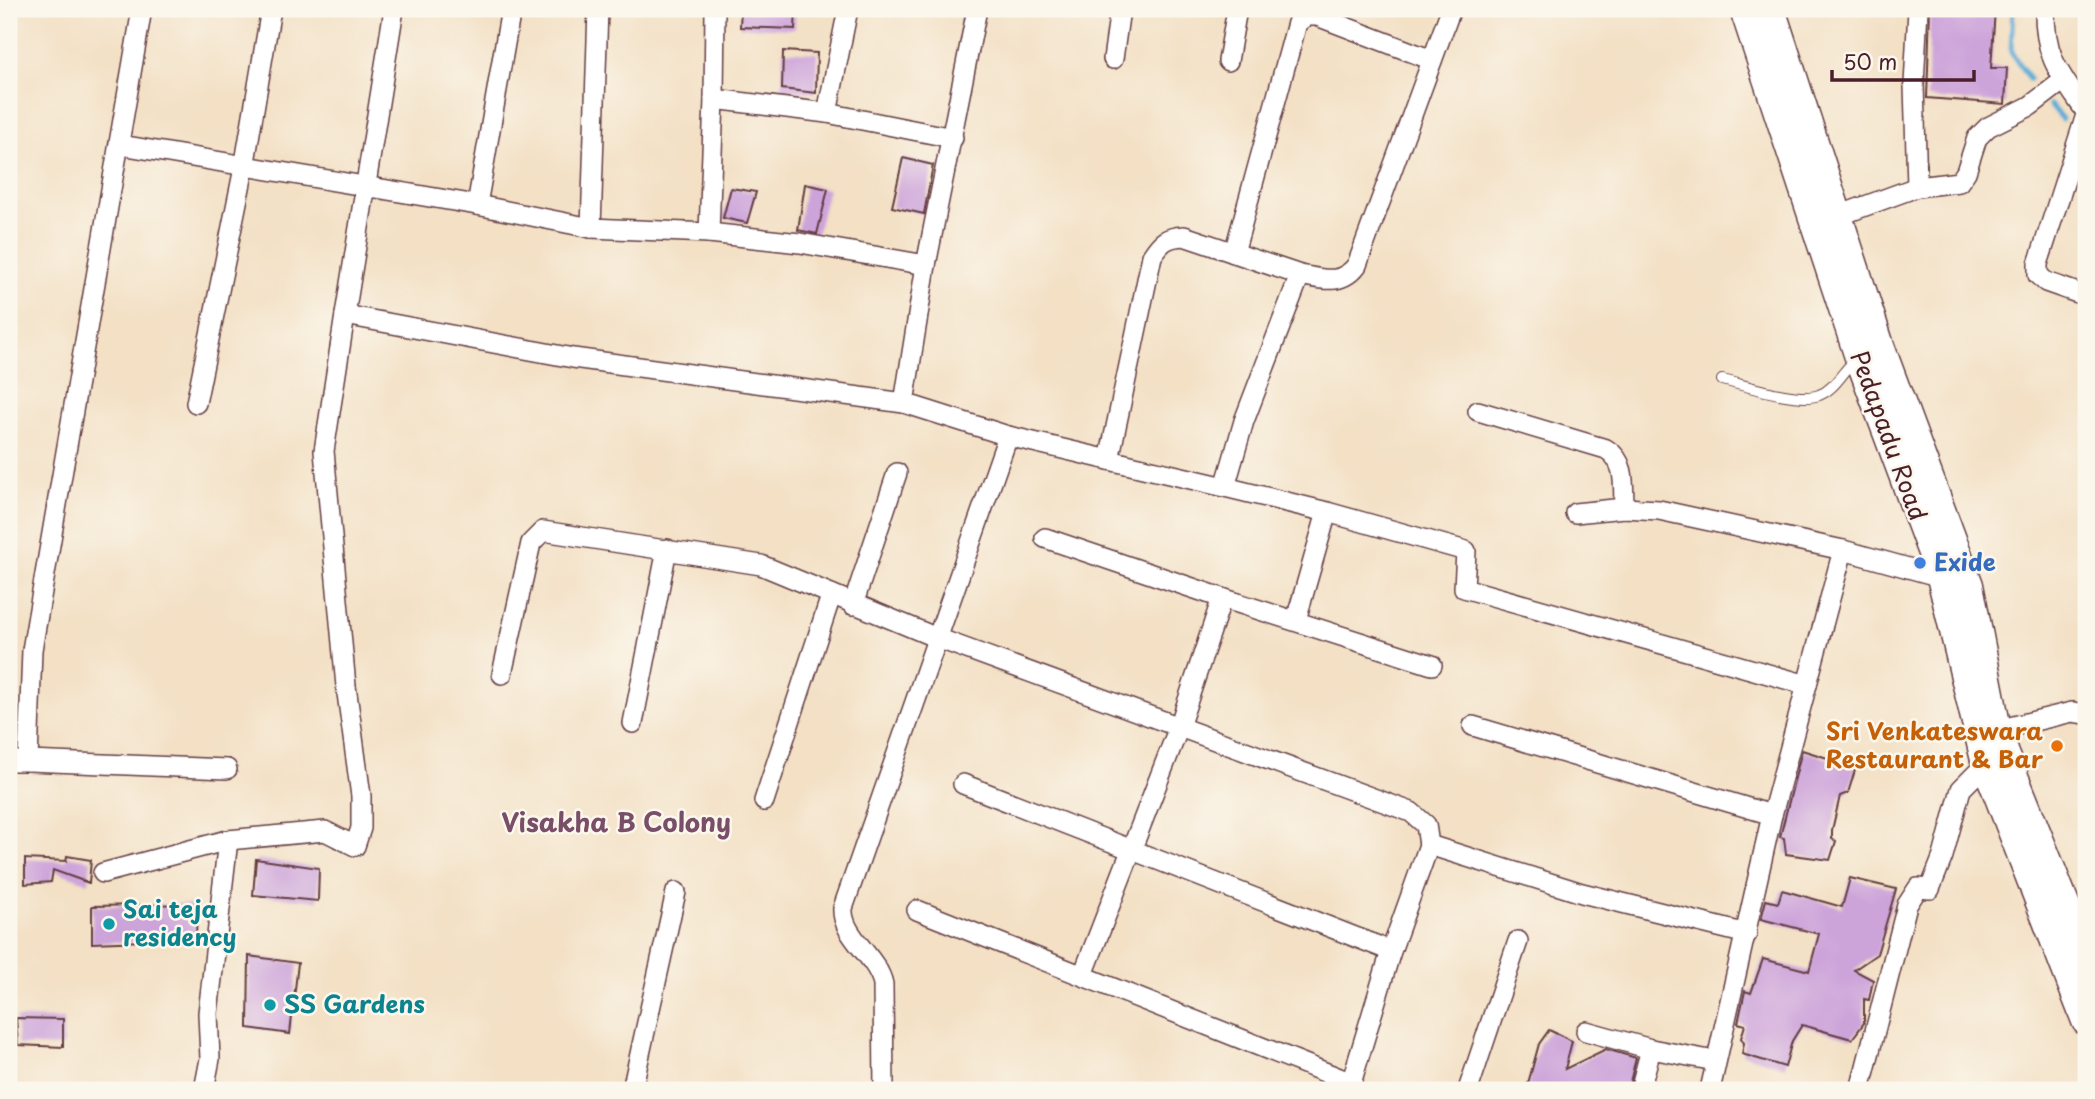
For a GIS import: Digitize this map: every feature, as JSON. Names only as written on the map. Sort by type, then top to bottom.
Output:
[{"type":"main road","name":"Pedapadu Road","points":[[1744,9],[1859,357],[1941,578],[1986,764],[2086,1021]]},
{"type":"main road","name":"Pedapadu Road","points":[[1772,9],[1881,349],[1969,585],[1997,730],[2086,956]]},
{"type":"street","points":[[142,9],[121,145],[32,650],[18,761],[227,769]]},
{"type":"street","points":[[196,403],[244,168],[271,9]]},
{"type":"street","points":[[103,873],[229,840],[325,831],[355,846],[361,828],[361,796],[346,685],[324,451],[394,9]]},
{"type":"street","points":[[477,205],[511,9]]},
{"type":"street","points":[[592,228],[598,9]]},
{"type":"street","points":[[709,233],[715,9]]},
{"type":"street","points":[[827,113],[848,9]]},
{"type":"street","points":[[904,403],[926,265],[977,9]]},
{"type":"street","points":[[1113,59],[1120,9]]},
{"type":"street","points":[[1228,61],[1237,9]]},
{"type":"street","points":[[1109,460],[1152,256],[1160,242],[1170,237],[1184,236],[1300,275],[1335,281],[1349,276],[1357,265],[1451,9]]},
{"type":"street","points":[[1917,187],[1914,85],[1918,9]]},
{"type":"street","points":[[2045,9],[2045,40],[2064,80],[2086,114],[2038,264],[2038,275],[2046,282],[2086,296]]},
{"type":"street","points":[[1234,253],[1297,23],[1306,16],[1317,16],[1432,60]]},
{"type":"street","points":[[1838,216],[1917,187],[1959,182],[1966,172],[1977,138],[1988,127],[2029,106],[2064,80]]},
{"type":"street","points":[[714,99],[827,113],[953,138]]},
{"type":"street","points":[[121,145],[244,168],[477,205],[592,228],[709,233],[800,243],[926,265]]},
{"type":"street","points":[[1225,486],[1244,421],[1300,275]]},
{"type":"street","points":[[345,315],[573,358],[904,403],[1008,436],[1225,486],[1466,551],[1464,588],[1807,685]]},
{"type":"street","points":[[1478,411],[1615,454],[1622,469],[1625,508]]},
{"type":"street","points":[[884,1090],[880,970],[846,925],[843,908],[1008,436]]},
{"type":"street","points":[[853,605],[897,472]]},
{"type":"street","points":[[1575,513],[1625,508],[1693,516],[1843,550],[1941,578]]},
{"type":"street","points":[[1296,620],[1327,512]]},
{"type":"street","points":[[502,674],[531,542],[536,535],[552,531],[761,565],[937,638],[1411,812],[1426,825],[1429,845],[1391,951],[1351,1086],[1083,975],[917,910]]},
{"type":"street","points":[[1045,538],[1432,665]]},
{"type":"street","points":[[633,723],[667,549]]},
{"type":"street","points":[[1710,1090],[1772,815],[1843,550]]},
{"type":"street","points":[[765,801],[831,596]]},
{"type":"street","points":[[1083,975],[1129,851],[1180,727],[1222,598]]},
{"type":"street","points":[[1997,730],[2071,712],[2086,714]]},
{"type":"street","points":[[1473,726],[1772,815]]},
{"type":"street","points":[[1860,1090],[1907,905],[1918,888],[1930,889],[1944,856],[1961,789],[1986,764]]},
{"type":"street","points":[[963,784],[1391,951]]},
{"type":"street","points":[[204,1090],[211,1059],[208,1013],[229,840]]},
{"type":"street","points":[[1429,845],[1582,893],[1747,934]]},
{"type":"street","points":[[632,1090],[676,892]]},
{"type":"street","points":[[1468,1090],[1518,941]]},
{"type":"street","points":[[1586,1031],[1651,1049],[1715,1061]]},
{"type":"street","points":[[1640,1090],[1651,1049]]},
{"type":"lane","points":[[1722,380],[1803,397],[1819,395],[1859,357]]},
{"type":"building","points":[[741,9],[796,9],[795,29],[740,27]]},
{"type":"building","points":[[1930,9],[1995,9],[1991,68],[2007,68],[2005,104],[1927,98]]},
{"type":"building","points":[[783,51],[817,53],[816,93],[782,89]]},
{"type":"building","points":[[903,158],[933,165],[924,214],[892,207]]},
{"type":"building","points":[[805,184],[828,189],[817,234],[798,230]]},
{"type":"building","points":[[731,188],[756,192],[747,223],[723,218]]},
{"type":"building","points":[[1802,750],[1856,767],[1848,793],[1840,796],[1832,830],[1832,839],[1836,841],[1830,860],[1786,854],[1784,838],[1780,837]]},
{"type":"building","points":[[67,856],[91,860],[89,883],[53,870],[51,882],[25,884],[25,859],[66,861]]},
{"type":"building","points":[[256,859],[319,868],[318,901],[253,895]]},
{"type":"building","points":[[1850,878],[1896,889],[1877,954],[1854,970],[1873,980],[1869,1000],[1864,999],[1864,1023],[1852,1039],[1802,1025],[1792,1041],[1785,1067],[1742,1054],[1744,1043],[1741,1038],[1745,1025],[1738,1023],[1745,991],[1751,993],[1763,959],[1809,971],[1819,934],[1761,919],[1766,900],[1778,903],[1782,890],[1842,907]]},
{"type":"building","points":[[197,904],[196,939],[92,943],[92,906]]},
{"type":"building","name":"SS Gardens","points":[[249,956],[298,963],[290,1034],[248,1028]]},
{"type":"building","points":[[16,1018],[63,1019],[63,1047],[18,1045]]},
{"type":"building","points":[[1549,1030],[1572,1041],[1565,1069],[1606,1049],[1636,1058],[1628,1090],[1538,1090],[1527,1087],[1539,1044]]},
{"type":"waterway","points":[[2013,9],[2011,52],[2029,79]]},
{"type":"waterway","points":[[2050,105],[2062,119]]},
{"type":"place","name":"Exide","points":[[1920,563]]},
{"type":"place","name":"Sri Venkateswara Restaurant & Bar","points":[[2057,746]]},
{"type":"place","name":"Sai teja residency","points":[[109,924]]},
{"type":"place","name":"SS Gardens","points":[[270,1005]]},
{"type":"district","name":"Visakha B Colony","points":[[616,823]]}]
